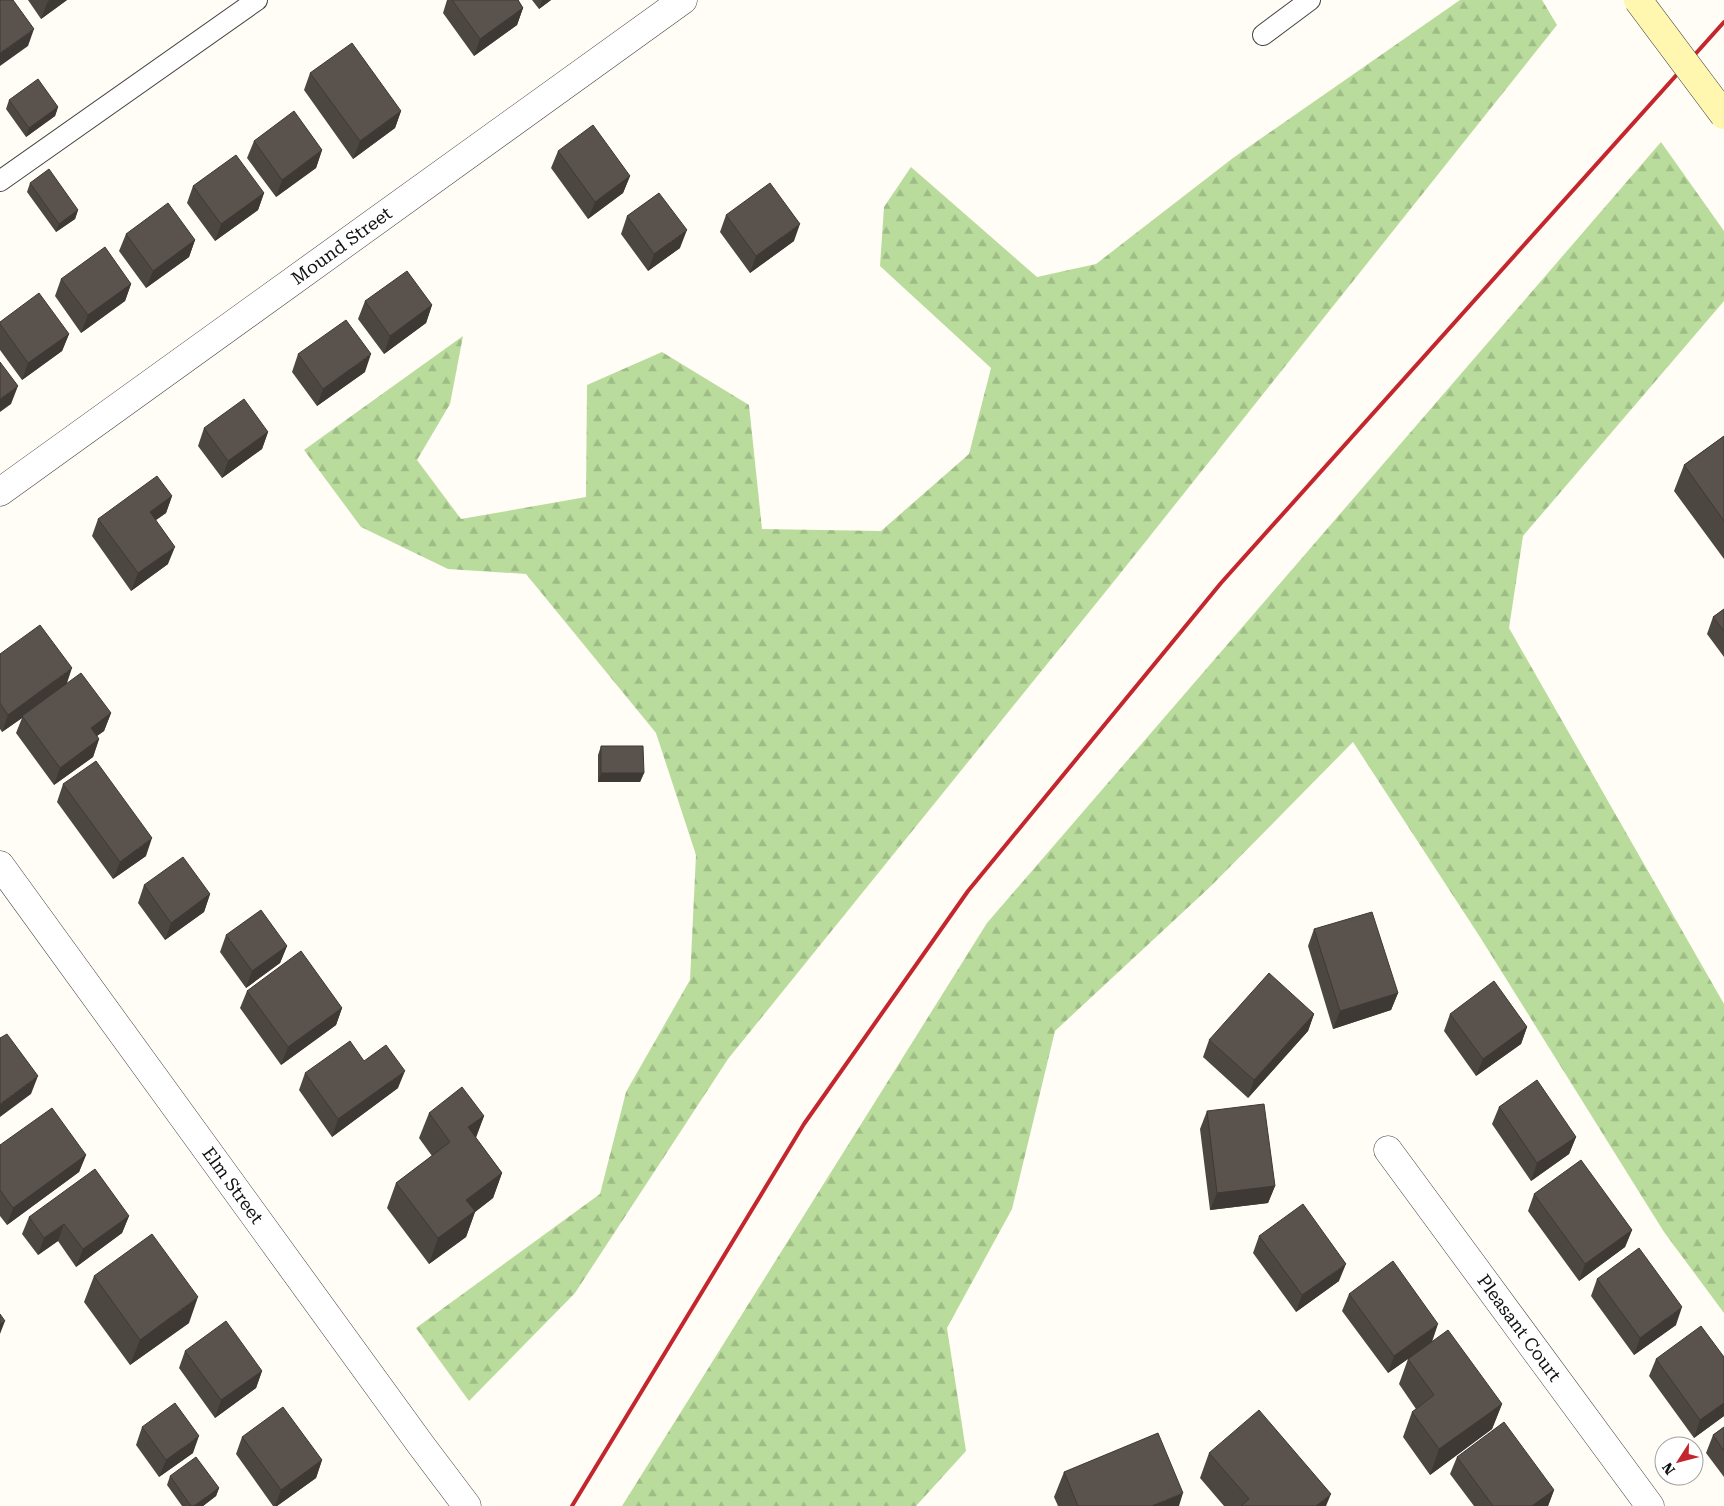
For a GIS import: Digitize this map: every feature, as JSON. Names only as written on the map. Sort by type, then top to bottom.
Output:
[{"type":"main road","points":[[1638,0],[1724,115]]},
{"type":"street","name":"Mound Street","points":[[0,492],[683,0]]},
{"type":"street","name":"Elm Street","points":[[0,866],[467,1506]]},
{"type":"street","name":"Pleasant Court","points":[[1388,1150],[1650,1506]]},
{"type":"lane","points":[[0,181],[257,0]]},
{"type":"lane","points":[[1263,35],[1310,0]]},
{"type":"green space","points":[[1460,0],[1542,0],[1557,25],[1111,585],[728,1059],[575,1293],[469,1401],[416,1328],[600,1194],[626,1092],[690,980],[696,855],[656,733],[526,574],[448,569],[361,527],[304,450],[463,336],[450,404],[417,460],[461,519],[586,497],[587,385],[662,352],[749,405],[762,529],[881,531],[969,454],[991,368],[880,266],[884,207],[911,167],[1037,277],[1096,264],[1233,158]]},
{"type":"green space","points":[[1661,142],[1724,231],[1724,301],[1523,536],[1509,628],[1724,1004],[1724,1313],[1664,1232],[1480,937],[1353,742],[1210,887],[1055,1031],[1012,1209],[947,1328],[966,1451],[916,1506],[622,1506],[987,923]]},
{"type":"building","points":[[0,0],[13,0],[34,29],[0,53]]},
{"type":"building","points":[[452,0],[518,0],[523,8],[480,39]]},
{"type":"building","points":[[352,43],[401,111],[360,141],[310,73]]},
{"type":"building","points":[[38,79],[58,107],[29,128],[9,100]]},
{"type":"building","points":[[294,111],[322,150],[282,180],[254,141]]},
{"type":"building","points":[[593,125],[630,176],[595,202],[558,151]]},
{"type":"building","points":[[236,155],[264,193],[221,224],[193,186]]},
{"type":"building","points":[[49,169],[78,210],[59,224],[30,183]]},
{"type":"building","points":[[770,183],[800,224],[756,256],[726,215]]},
{"type":"building","points":[[659,193],[687,230],[654,254],[627,216]]},
{"type":"building","points":[[168,203],[195,240],[153,271],[126,234]]},
{"type":"building","points":[[105,247],[131,284],[88,315],[61,279]]},
{"type":"building","points":[[407,271],[432,305],[390,336],[365,301]]},
{"type":"building","points":[[39,293],[69,334],[28,363],[0,322]]},
{"type":"building","points":[[346,320],[371,354],[323,389],[298,354]]},
{"type":"building","points":[[0,362],[18,386],[0,399]]},
{"type":"building","points":[[244,399],[268,432],[228,461],[204,428]]},
{"type":"building","points":[[1724,436],[1724,521],[1684,465]]},
{"type":"building","points":[[157,476],[172,496],[150,512],[175,547],[138,573],[98,519]]},
{"type":"building","points":[[1724,609],[1724,631],[1713,617]]},
{"type":"building","points":[[40,625],[72,668],[8,715],[0,703],[0,654]]},
{"type":"building","points":[[81,673],[111,713],[91,728],[99,739],[60,768],[22,716]]},
{"type":"building","points":[[601,746],[643,746],[644,773],[601,773]]},
{"type":"building","points":[[96,761],[152,838],[120,862],[63,784]]},
{"type":"building","points":[[183,857],[210,894],[171,923],[144,885]]},
{"type":"building","points":[[261,910],[287,946],[252,971],[226,935]]},
{"type":"building","points":[[1372,912],[1398,993],[1340,1011],[1314,929]]},
{"type":"building","points":[[301,951],[342,1008],[288,1047],[247,991]]},
{"type":"building","points":[[1269,973],[1314,1014],[1254,1080],[1209,1040]]},
{"type":"building","points":[[1494,981],[1527,1027],[1483,1059],[1450,1014]]},
{"type":"building","points":[[7,1034],[38,1076],[0,1104],[0,1038]]},
{"type":"building","points":[[350,1041],[364,1061],[386,1045],[405,1071],[338,1119],[305,1073]]},
{"type":"building","points":[[1537,1080],[1576,1137],[1537,1163],[1499,1107]]},
{"type":"building","points":[[462,1087],[484,1116],[468,1127],[502,1173],[466,1200],[475,1211],[438,1238],[396,1183],[450,1142],[429,1113]]},
{"type":"building","points":[[1264,1104],[1275,1186],[1217,1193],[1207,1111]]},
{"type":"building","points":[[52,1108],[86,1155],[13,1208],[0,1190],[0,1145]]},
{"type":"building","points":[[1581,1160],[1632,1230],[1585,1264],[1534,1194]]},
{"type":"building","points":[[95,1169],[129,1216],[83,1249],[64,1224],[44,1238],[29,1217]]},
{"type":"building","points":[[1303,1204],[1346,1264],[1302,1295],[1259,1236]]},
{"type":"building","points":[[152,1234],[198,1297],[140,1340],[94,1276]]},
{"type":"building","points":[[1639,1248],[1682,1307],[1640,1338],[1597,1279]]},
{"type":"building","points":[[1393,1261],[1438,1324],[1394,1356],[1349,1294]]},
{"type":"building","points":[[0,1314],[5,1321],[0,1324]]},
{"type":"building","points":[[226,1321],[262,1371],[221,1400],[185,1351]]},
{"type":"building","points":[[1701,1326],[1724,1357],[1724,1403],[1700,1420],[1656,1359]]},
{"type":"building","points":[[1448,1330],[1502,1404],[1439,1449],[1412,1412],[1434,1395],[1408,1359]]},
{"type":"building","points":[[175,1403],[199,1436],[166,1460],[142,1427]]},
{"type":"building","points":[[283,1407],[322,1460],[281,1490],[242,1437]]},
{"type":"building","points":[[1259,1410],[1331,1494],[1316,1506],[1241,1506],[1249,1499],[1209,1453]]},
{"type":"building","points":[[1504,1422],[1554,1490],[1532,1506],[1493,1506],[1457,1457]]},
{"type":"building","points":[[1724,1427],[1724,1451],[1713,1435]]},
{"type":"building","points":[[1158,1433],[1183,1493],[1152,1506],[1078,1506],[1064,1472]]},
{"type":"building","points":[[196,1457],[219,1488],[194,1506],[191,1506],[170,1476]]},
{"type":"railway","points":[[572,1506],[804,1124],[968,891],[1221,583],[1724,22]]}]
